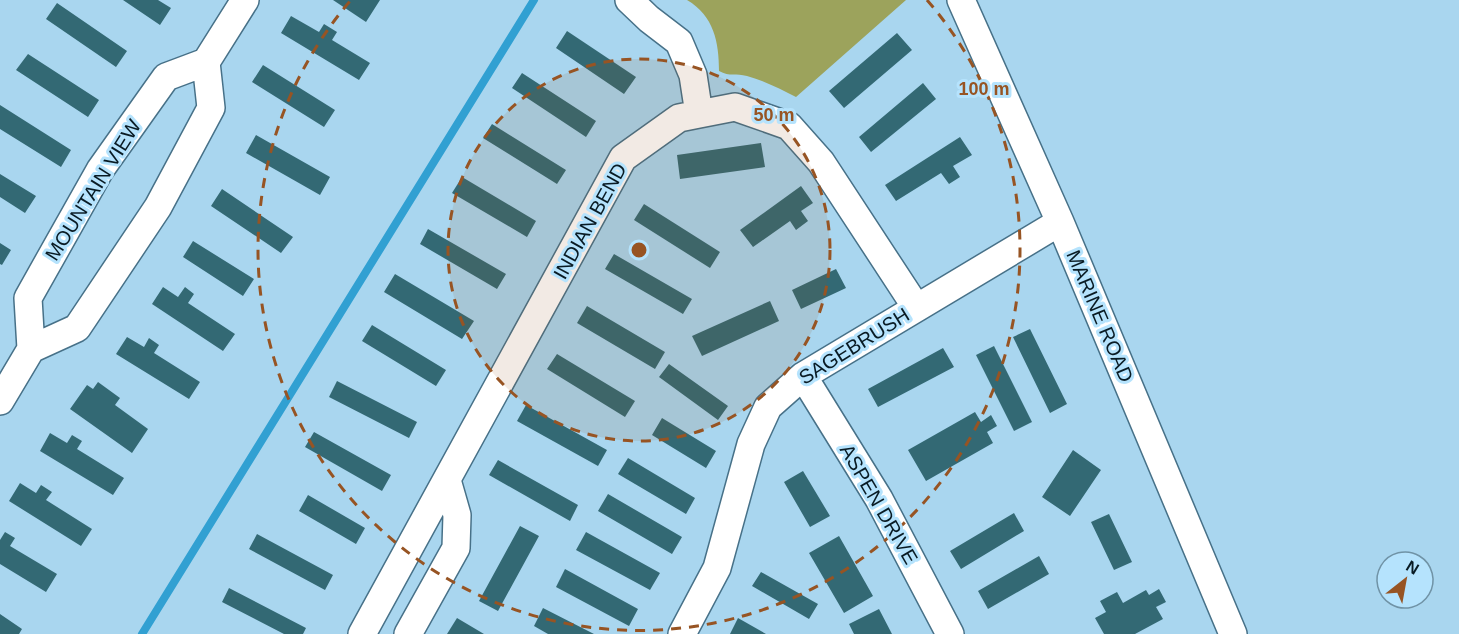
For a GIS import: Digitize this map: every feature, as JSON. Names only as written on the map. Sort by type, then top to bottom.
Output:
[{"type":"street","points":[[0,401],[32,349],[77,328],[158,207],[211,108],[206,62],[245,0]]},
{"type":"street","points":[[629,0],[649,20],[679,42],[693,75],[699,114]]},
{"type":"street","name":"MARINE ROAD","points":[[961,0],[1060,222],[1233,634]]},
{"type":"street","name":"MOUNTAIN VIEW","points":[[32,349],[28,298],[100,170],[166,77],[206,62]]},
{"type":"street","name":"INDIAN BEND","points":[[362,634],[623,158],[679,118],[735,107],[789,126],[821,162],[916,307]]},
{"type":"street","name":"SAGEBRUSH","points":[[682,634],[717,568],[751,444],[768,407],[803,376],[1060,222]]},
{"type":"street","name":"ASPEN DRIVE","points":[[803,376],[879,499],[950,634]]},
{"type":"street","points":[[408,634],[456,548],[457,515],[447,480]]},
{"type":"green space","points":[[687,0],[906,0],[796,97],[754,78],[719,71],[716,40],[709,22],[696,6]]},
{"type":"building","points":[[123,0],[158,0],[171,8],[160,25]]},
{"type":"building","points":[[333,0],[380,0],[366,22]]},
{"type":"building","points":[[57,3],[127,51],[116,67],[46,19]]},
{"type":"building","points":[[291,16],[319,32],[324,24],[337,32],[332,40],[370,63],[359,80],[281,33]]},
{"type":"building","points":[[567,31],[636,77],[624,94],[556,48]]},
{"type":"building","points":[[897,33],[912,50],[844,108],[829,91]]},
{"type":"building","points":[[28,54],[99,100],[88,117],[16,70]]},
{"type":"building","points":[[263,65],[335,110],[324,127],[252,82]]},
{"type":"building","points":[[522,73],[596,121],[586,137],[512,88]]},
{"type":"building","points":[[923,83],[936,99],[871,152],[859,137]]},
{"type":"building","points":[[0,105],[71,150],[61,167],[0,129]]},
{"type":"building","points":[[492,124],[566,170],[557,184],[483,138]]},
{"type":"building","points":[[256,135],[330,177],[320,195],[246,153]]},
{"type":"building","points":[[960,137],[972,155],[953,166],[960,177],[949,184],[941,173],[896,201],[885,185]]},
{"type":"building","points":[[761,143],[765,167],[680,179],[677,155]]},
{"type":"building","points":[[0,174],[36,196],[25,213],[0,197]]},
{"type":"building","points":[[462,177],[536,221],[527,237],[452,193]]},
{"type":"building","points":[[801,186],[813,203],[801,211],[808,221],[796,230],[790,221],[753,247],[740,230]]},
{"type":"building","points":[[222,189],[293,237],[281,253],[211,206]]},
{"type":"building","points":[[644,204],[720,252],[710,268],[634,220]]},
{"type":"building","points":[[428,229],[506,274],[497,289],[420,244]]},
{"type":"building","points":[[193,241],[254,279],[243,296],[183,257]]},
{"type":"building","points":[[0,243],[11,250],[2,265],[0,264]]},
{"type":"building","points":[[614,254],[692,299],[683,314],[605,269]]},
{"type":"building","points":[[836,269],[846,288],[801,309],[792,290]]},
{"type":"building","points":[[395,274],[474,321],[462,339],[384,292]]},
{"type":"building","points":[[163,287],[178,297],[185,287],[194,294],[188,303],[235,334],[223,351],[152,304]]},
{"type":"building","points":[[770,301],[779,321],[702,356],[692,336]]},
{"type":"building","points":[[587,306],[665,352],[655,369],[577,323]]},
{"type":"building","points":[[372,325],[446,370],[436,386],[362,341]]},
{"type":"building","points":[[1030,329],[1067,404],[1050,413],[1013,337]]},
{"type":"building","points":[[127,337],[144,347],[149,338],[159,345],[154,353],[200,382],[189,399],[116,354]]},
{"type":"building","points":[[994,346],[1032,422],[1014,431],[976,355]]},
{"type":"building","points":[[943,348],[954,367],[878,407],[868,389]]},
{"type":"building","points":[[557,354],[635,401],[625,417],[547,369]]},
{"type":"building","points":[[669,364],[728,406],[718,420],[659,377]]},
{"type":"building","points":[[337,381],[417,422],[409,438],[329,397]]},
{"type":"building","points":[[98,382],[120,398],[115,405],[148,429],[132,453],[70,409],[87,385],[93,389]]},
{"type":"building","points":[[526,405],[607,450],[598,466],[517,421]]},
{"type":"building","points":[[975,412],[981,422],[991,415],[997,426],[987,432],[993,443],[926,481],[908,450]]},
{"type":"building","points":[[662,418],[716,451],[706,468],[652,435]]},
{"type":"building","points":[[314,432],[391,475],[382,491],[305,447]]},
{"type":"building","points":[[50,433],[67,443],[72,435],[82,441],[77,449],[124,478],[113,495],[40,451]]},
{"type":"building","points":[[1073,450],[1101,470],[1070,516],[1042,497]]},
{"type":"building","points":[[628,458],[695,498],[686,514],[618,474]]},
{"type":"building","points":[[498,460],[578,505],[570,521],[489,475]]},
{"type":"building","points":[[803,471],[830,516],[810,527],[784,482]]},
{"type":"building","points":[[20,483],[36,493],[41,485],[52,492],[46,500],[92,529],[81,546],[9,501]]},
{"type":"building","points":[[608,494],[682,537],[672,554],[598,511]]},
{"type":"building","points":[[308,495],[365,528],[356,544],[299,511]]},
{"type":"building","points":[[1014,513],[1024,531],[961,569],[950,551]]},
{"type":"building","points":[[1109,514],[1132,562],[1114,570],[1091,522]]},
{"type":"building","points":[[520,526],[539,536],[498,611],[479,601]]},
{"type":"building","points":[[5,532],[15,538],[10,546],[57,574],[46,592],[0,564],[0,540]]},
{"type":"building","points":[[586,532],[660,573],[650,590],[576,550]]},
{"type":"building","points":[[257,534],[333,575],[325,590],[249,549]]},
{"type":"building","points":[[839,536],[873,596],[844,613],[809,553]]},
{"type":"building","points":[[1039,556],[1049,574],[988,609],[978,591]]},
{"type":"building","points":[[565,569],[638,609],[629,626],[556,587]]},
{"type":"building","points":[[761,572],[818,604],[809,619],[752,586]]},
{"type":"building","points":[[229,588],[306,628],[303,634],[284,634],[222,602]]},
{"type":"building","points":[[1159,589],[1166,602],[1156,607],[1163,619],[1135,634],[1104,634],[1095,618],[1106,612],[1100,601],[1117,592],[1123,603],[1146,590],[1149,595]]},
{"type":"building","points":[[543,608],[594,634],[548,634],[534,626]]},
{"type":"building","points":[[879,609],[892,634],[854,634],[849,624]]},
{"type":"building","points":[[0,614],[22,629],[19,634],[0,634]]},
{"type":"building","points":[[457,618],[484,634],[447,634]]},
{"type":"building","points":[[738,618],[766,634],[730,634]]},
{"type":"waterway","points":[[142,634],[534,0]]}]
